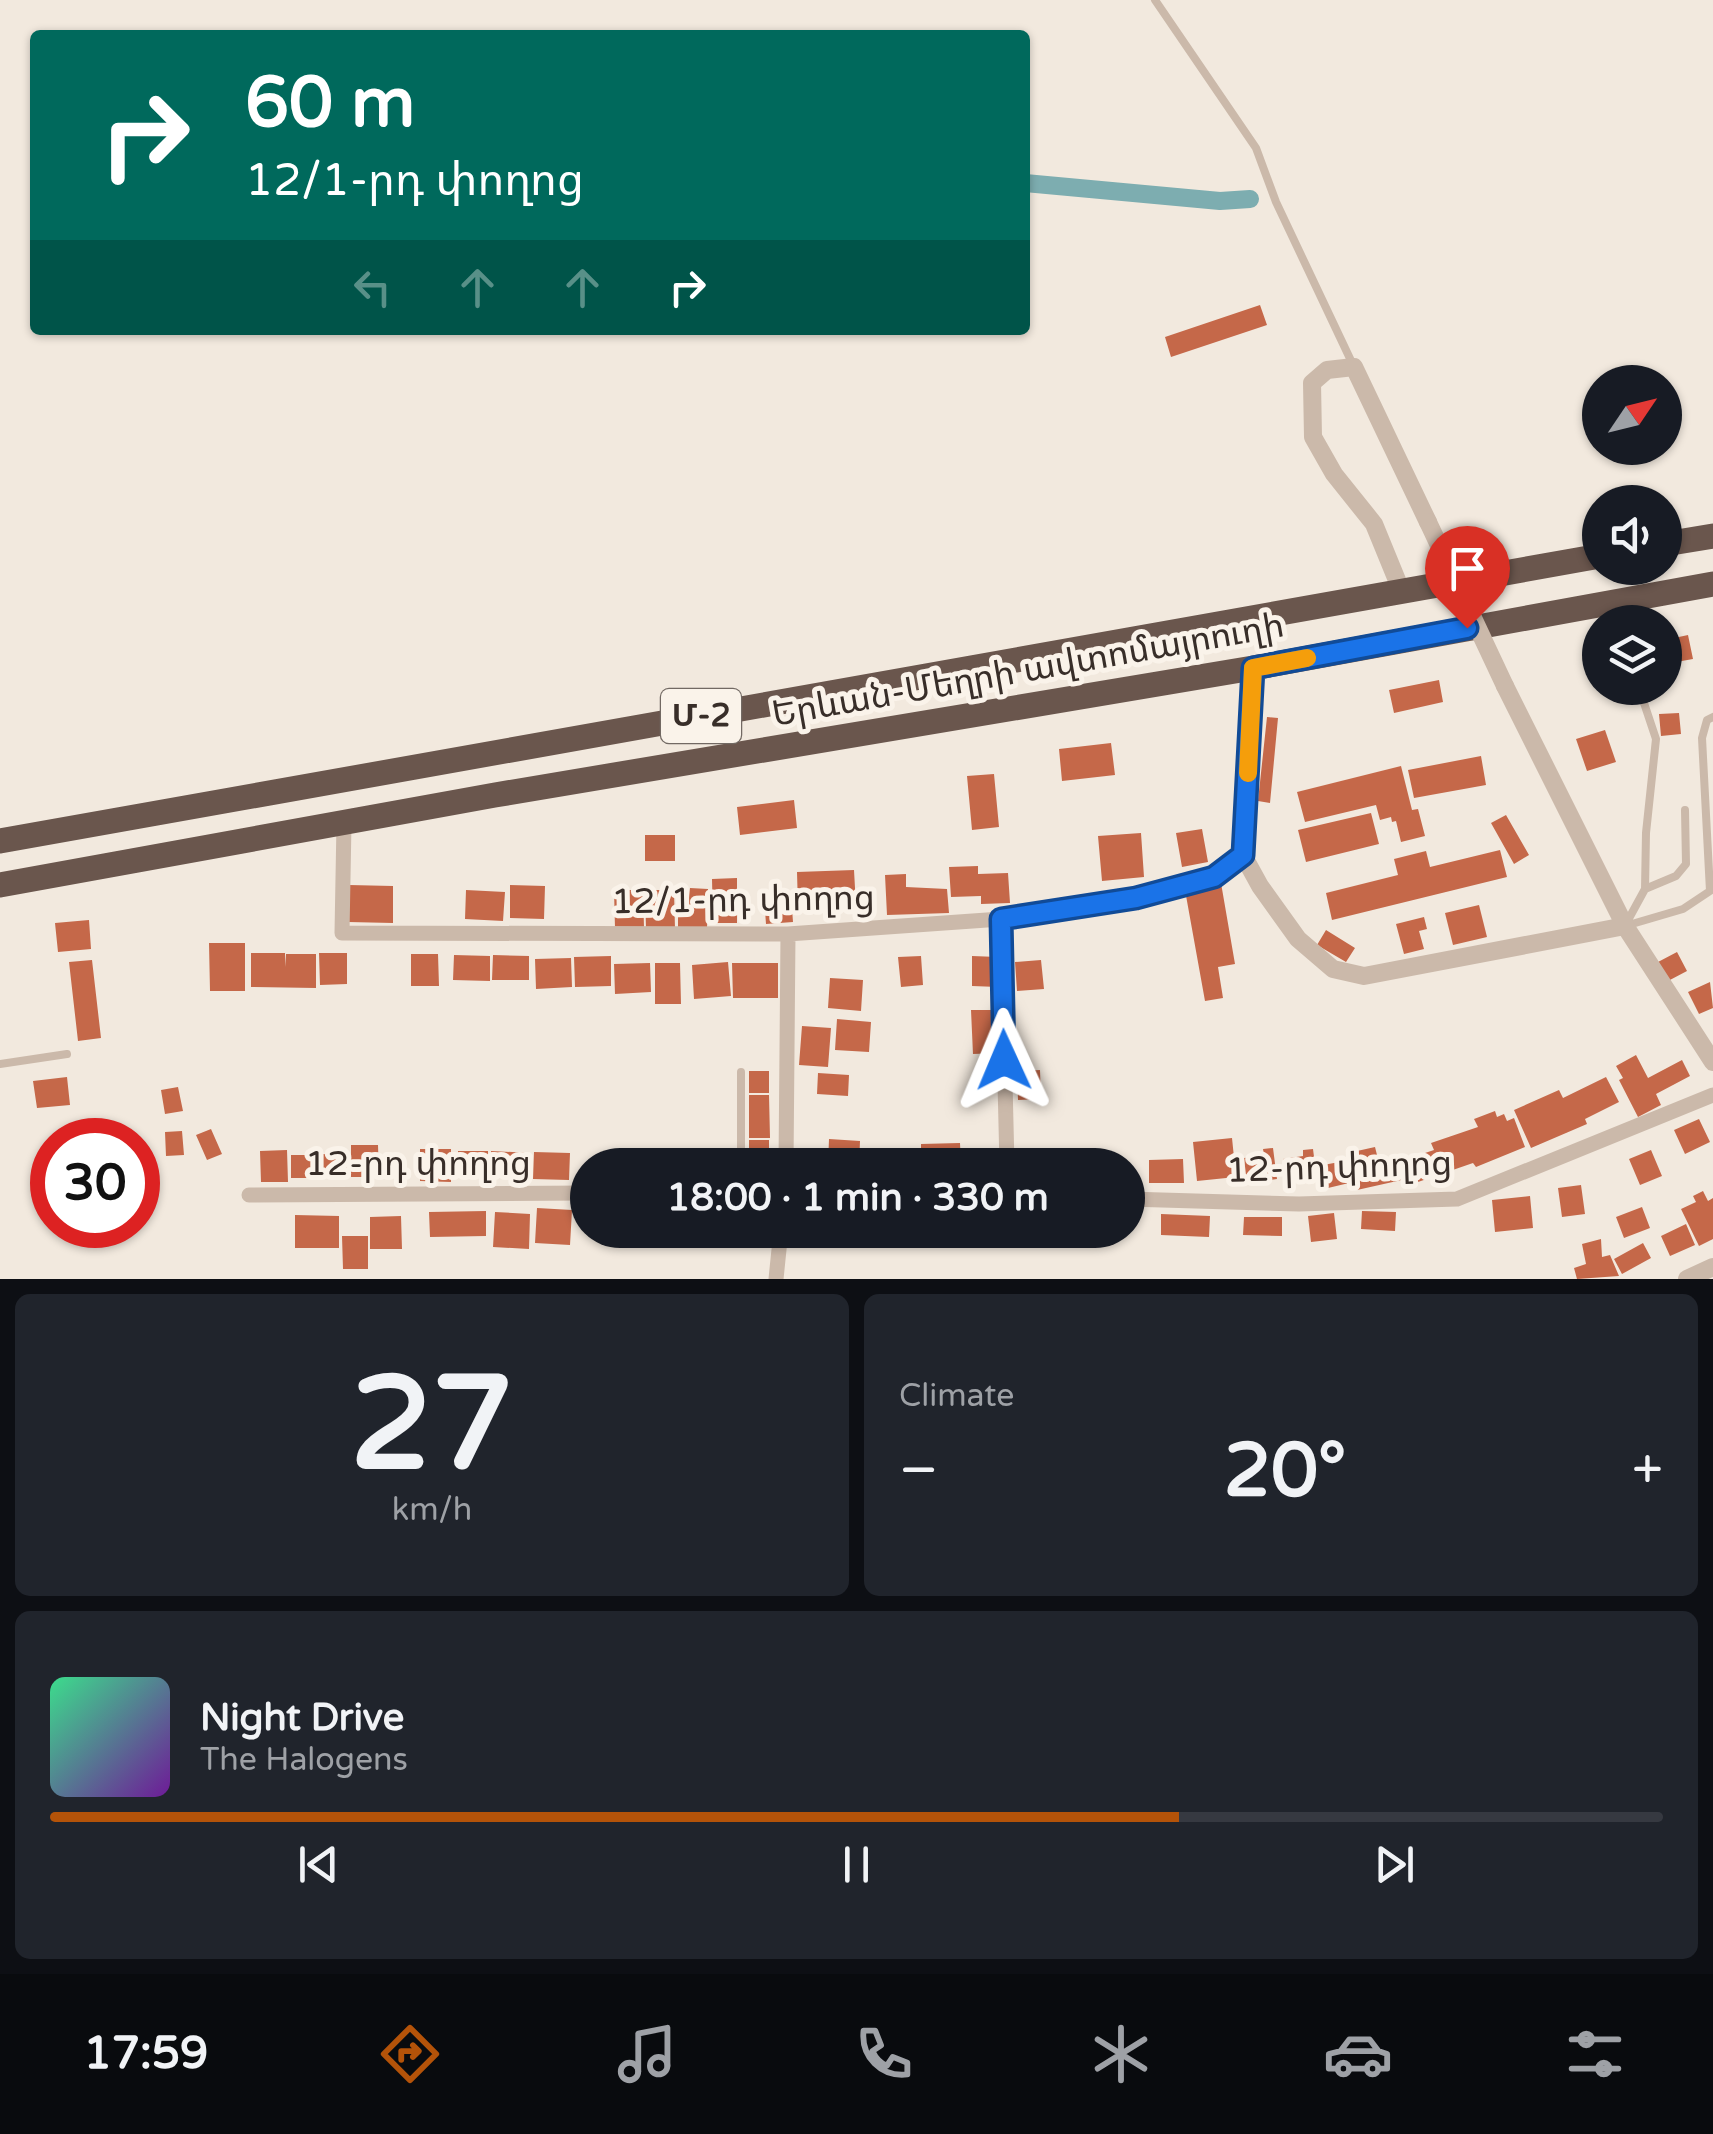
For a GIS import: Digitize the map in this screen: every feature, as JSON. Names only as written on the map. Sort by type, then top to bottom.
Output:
[{"type":"highway","points":[[1682,541],[1713,536]]},
{"type":"highway","name":"Երևան-Մեղրի ավտոմայրուղի","points":[[0,841],[1582,559]]},
{"type":"highway","name":"Երևան-Մեղրի ավտոմայրուղի","points":[[1638,605],[1713,584]]},
{"type":"highway","name":"Երևան-Մեղրի ավտոմայրուղի","points":[[0,885],[1253,668],[1582,617]]},
{"type":"street","points":[[1401,590],[1374,524],[1334,474],[1313,437],[1312,383],[1327,370],[1354,367],[1505,686],[1625,926],[1713,1062]]},
{"type":"street","points":[[1253,668],[1243,855],[1298,940],[1334,969],[1364,976],[1625,926]]},
{"type":"street","name":"12/1-րդ փողոց","points":[[344,823],[342,933],[788,934],[1001,919],[1136,898],[1214,877],[1243,855]]},
{"type":"street","points":[[1001,919],[1007,1148]]},
{"type":"street","points":[[786,1148],[788,934]]},
{"type":"street","name":"12-րդ փողոց","points":[[1145,1199],[1299,1204],[1457,1199],[1713,1095]]},
{"type":"street","name":"12-րդ փողոց","points":[[248,1195],[570,1193]]},
{"type":"street","points":[[776,1279],[779,1248]]},
{"type":"street","points":[[1687,1279],[1713,1267]]},
{"type":"lane","points":[[1155,0],[1256,148],[1276,202],[1354,367]]},
{"type":"lane","points":[[1625,926],[1645,889],[1646,832],[1656,740],[1644,705]]},
{"type":"lane","points":[[1625,926],[1683,909],[1711,892],[1702,738],[1707,720],[1713,716]]},
{"type":"lane","points":[[1645,889],[1676,876],[1686,864],[1685,810]]},
{"type":"lane","points":[[0,1064],[68,1054]]},
{"type":"lane","points":[[741,1148],[742,1072]]},
{"type":"building","points":[[1260,305],[1267,325],[1171,357],[1165,337]]},
{"type":"building","points":[[1688,635],[1693,659],[1682,661],[1682,636]]},
{"type":"building","points":[[1439,680],[1443,702],[1394,713],[1389,690]]},
{"type":"building","points":[[1679,713],[1681,734],[1661,736],[1659,714]]},
{"type":"building","points":[[1267,717],[1278,718],[1270,803],[1258,801]]},
{"type":"building","points":[[1605,730],[1616,762],[1587,771],[1576,739]]},
{"type":"building","points":[[1111,743],[1115,775],[1062,781],[1059,749]]},
{"type":"building","points":[[1481,756],[1486,785],[1414,798],[1408,770]]},
{"type":"building","points":[[1401,766],[1412,810],[1418,809],[1425,836],[1401,842],[1396,821],[1392,822],[1391,817],[1380,820],[1376,805],[1305,822],[1297,792]]},
{"type":"building","points":[[994,774],[999,827],[972,830],[967,776]]},
{"type":"building","points":[[794,800],[797,828],[740,835],[737,807]]},
{"type":"building","points":[[1371,813],[1379,844],[1306,862],[1298,830]]},
{"type":"building","points":[[1506,815],[1529,855],[1514,864],[1491,823]]},
{"type":"building","points":[[1202,829],[1208,862],[1182,867],[1176,833]]},
{"type":"building","points":[[1141,833],[1144,877],[1102,881],[1098,836]]},
{"type":"building","points":[[645,835],[675,835],[675,861],[645,861]]},
{"type":"building","points":[[1500,850],[1507,877],[1332,920],[1326,893],[1398,875],[1394,859],[1426,851],[1430,867]]},
{"type":"building","points":[[978,866],[978,874],[1008,873],[1010,903],[981,904],[981,896],[951,897],[949,867]]},
{"type":"building","points":[[854,870],[856,906],[798,908],[797,872]]},
{"type":"building","points":[[906,874],[906,887],[947,889],[949,913],[887,915],[885,875]]},
{"type":"building","points":[[737,878],[737,923],[713,923],[712,879]]},
{"type":"building","points":[[1221,883],[1235,964],[1218,967],[1223,998],[1205,1001],[1185,890]]},
{"type":"building","points":[[349,885],[393,886],[393,923],[348,922]]},
{"type":"building","points":[[510,885],[545,886],[544,919],[510,918]]},
{"type":"building","points":[[690,888],[708,889],[707,929],[678,928],[678,897],[689,898]]},
{"type":"building","points":[[466,890],[505,892],[503,921],[465,919]]},
{"type":"building","points":[[614,890],[643,890],[644,928],[615,928]]},
{"type":"building","points":[[645,890],[674,890],[675,929],[646,929]]},
{"type":"building","points":[[791,895],[793,922],[766,924],[764,897]]},
{"type":"building","points":[[1479,905],[1487,937],[1453,945],[1445,913]]},
{"type":"building","points":[[1424,917],[1427,929],[1419,931],[1424,949],[1404,954],[1396,924]]},
{"type":"building","points":[[89,920],[91,949],[58,952],[55,923]]},
{"type":"building","points":[[1326,930],[1355,948],[1346,962],[1317,945]]},
{"type":"building","points":[[209,943],[245,943],[245,991],[210,991]]},
{"type":"building","points":[[1677,952],[1687,971],[1668,981],[1658,962]]},
{"type":"building","points":[[251,953],[285,953],[285,967],[286,954],[316,954],[316,988],[251,987]]},
{"type":"building","points":[[319,953],[347,953],[347,984],[320,985]]},
{"type":"building","points":[[411,954],[438,954],[439,986],[411,986]]},
{"type":"building","points":[[454,955],[490,956],[490,981],[453,980]]},
{"type":"building","points":[[493,955],[529,956],[529,980],[492,980]]},
{"type":"building","points":[[611,956],[611,986],[575,987],[574,957]]},
{"type":"building","points":[[921,956],[923,985],[901,987],[898,957]]},
{"type":"building","points":[[972,956],[998,957],[998,987],[972,986]]},
{"type":"building","points":[[571,958],[572,987],[536,989],[535,959]]},
{"type":"building","points":[[92,960],[101,1038],[78,1041],[69,962]]},
{"type":"building","points":[[1041,960],[1044,989],[1017,991],[1015,962]]},
{"type":"building","points":[[728,962],[731,996],[694,999],[692,965]]},
{"type":"building","points":[[650,963],[651,992],[615,994],[614,964]]},
{"type":"building","points":[[655,963],[680,963],[681,1004],[655,1004]]},
{"type":"building","points":[[732,963],[778,963],[778,998],[733,998]]},
{"type":"building","points":[[830,978],[863,980],[861,1011],[828,1008]]},
{"type":"building","points":[[1710,982],[1713,1008],[1699,1014],[1688,992]]},
{"type":"building","points":[[971,1010],[998,1010],[999,1053],[973,1054]]},
{"type":"building","points":[[837,1019],[871,1022],[869,1052],[835,1050]]},
{"type":"building","points":[[802,1026],[831,1028],[828,1067],[799,1065]]},
{"type":"building","points":[[1636,1055],[1648,1078],[1682,1060],[1690,1076],[1656,1094],[1661,1105],[1638,1117],[1616,1066]]},
{"type":"building","points":[[1040,1070],[1041,1099],[1018,1100],[1017,1071]]},
{"type":"building","points":[[749,1071],[769,1071],[769,1093],[749,1093]]},
{"type":"building","points":[[818,1073],[849,1075],[848,1096],[817,1094]]},
{"type":"building","points":[[67,1077],[70,1105],[37,1108],[33,1081]]},
{"type":"building","points":[[1606,1077],[1619,1102],[1585,1119],[1587,1124],[1531,1148],[1514,1110],[1559,1090],[1563,1098]]},
{"type":"building","points":[[178,1087],[183,1111],[165,1114],[161,1090]]},
{"type":"building","points":[[749,1095],[769,1095],[770,1138],[749,1138]]},
{"type":"building","points":[[1495,1111],[1497,1117],[1504,1114],[1507,1121],[1514,1118],[1525,1147],[1476,1167],[1473,1163],[1418,1182],[1410,1158],[1434,1150],[1431,1143],[1478,1127],[1474,1119]]},
{"type":"building","points":[[1699,1119],[1710,1142],[1685,1154],[1674,1130]]},
{"type":"building","points":[[211,1129],[222,1154],[207,1160],[196,1135]]},
{"type":"building","points":[[182,1131],[184,1155],[166,1156],[165,1132]]},
{"type":"building","points":[[1232,1138],[1236,1177],[1197,1181],[1193,1142]]},
{"type":"building","points":[[829,1139],[860,1141],[860,1148],[829,1148]]},
{"type":"building","points":[[749,1140],[769,1140],[769,1148],[749,1148]]},
{"type":"building","points":[[960,1143],[960,1148],[921,1148],[921,1144]]},
{"type":"building","points":[[351,1145],[378,1145],[379,1177],[351,1177]]},
{"type":"building","points":[[1375,1147],[1379,1163],[1401,1158],[1406,1179],[1357,1190],[1348,1153]]},
{"type":"building","points":[[1273,1148],[1277,1179],[1247,1183],[1244,1158],[1264,1155],[1263,1149]]},
{"type":"building","points":[[420,1149],[451,1149],[451,1182],[420,1181]]},
{"type":"building","points":[[1313,1149],[1317,1180],[1286,1184],[1283,1159],[1303,1156],[1303,1150]]},
{"type":"building","points":[[287,1150],[288,1182],[261,1182],[260,1151]]},
{"type":"building","points":[[1651,1150],[1662,1176],[1640,1185],[1629,1159]]},
{"type":"building","points":[[458,1151],[488,1151],[488,1175],[458,1175]]},
{"type":"building","points":[[491,1151],[530,1153],[529,1178],[490,1177]]},
{"type":"building","points":[[534,1152],[570,1153],[569,1180],[533,1179]]},
{"type":"building","points":[[320,1154],[348,1154],[348,1177],[321,1178]]},
{"type":"building","points":[[291,1155],[318,1155],[318,1178],[291,1178]]},
{"type":"building","points":[[1183,1159],[1184,1183],[1149,1183],[1149,1160]]},
{"type":"building","points":[[1345,1161],[1349,1183],[1328,1188],[1323,1165]]},
{"type":"building","points":[[1581,1185],[1585,1214],[1562,1217],[1558,1188]]},
{"type":"building","points":[[1703,1191],[1708,1201],[1713,1198],[1713,1239],[1699,1246],[1681,1209],[1696,1202],[1693,1196]]},
{"type":"building","points":[[1530,1196],[1533,1228],[1495,1232],[1492,1200]]},
{"type":"building","points":[[1642,1207],[1650,1228],[1624,1238],[1616,1217]]},
{"type":"building","points":[[537,1208],[570,1210],[570,1245],[535,1243]]},
{"type":"building","points":[[486,1211],[486,1236],[430,1237],[429,1212]]},
{"type":"building","points":[[1362,1211],[1396,1212],[1395,1231],[1361,1229]]},
{"type":"building","points":[[495,1212],[530,1214],[529,1249],[493,1247]]},
{"type":"building","points":[[1334,1213],[1337,1239],[1311,1242],[1308,1216]]},
{"type":"building","points":[[1161,1214],[1210,1216],[1209,1237],[1161,1235]]},
{"type":"building","points":[[295,1215],[339,1216],[339,1248],[295,1248]]},
{"type":"building","points":[[401,1216],[402,1249],[370,1249],[370,1217]]},
{"type":"building","points":[[1244,1217],[1282,1217],[1282,1236],[1243,1235]]},
{"type":"building","points":[[1686,1224],[1695,1245],[1670,1256],[1661,1236]]},
{"type":"building","points":[[342,1236],[368,1236],[368,1269],[343,1269]]},
{"type":"building","points":[[1601,1239],[1602,1257],[1610,1255],[1619,1276],[1577,1279],[1574,1268],[1586,1264],[1582,1244]]},
{"type":"building","points":[[1643,1243],[1651,1258],[1622,1274],[1614,1259]]},
{"type":"waterway","points":[[1030,183],[1220,201],[1250,199]]},
{"type":"slow traffic","points":[[1248,773],[1253,668],[1307,658]]},
{"type":"route","points":[[1004,1060],[1001,919],[1136,898],[1214,877],[1243,855],[1253,668],[1467,628]]}]
